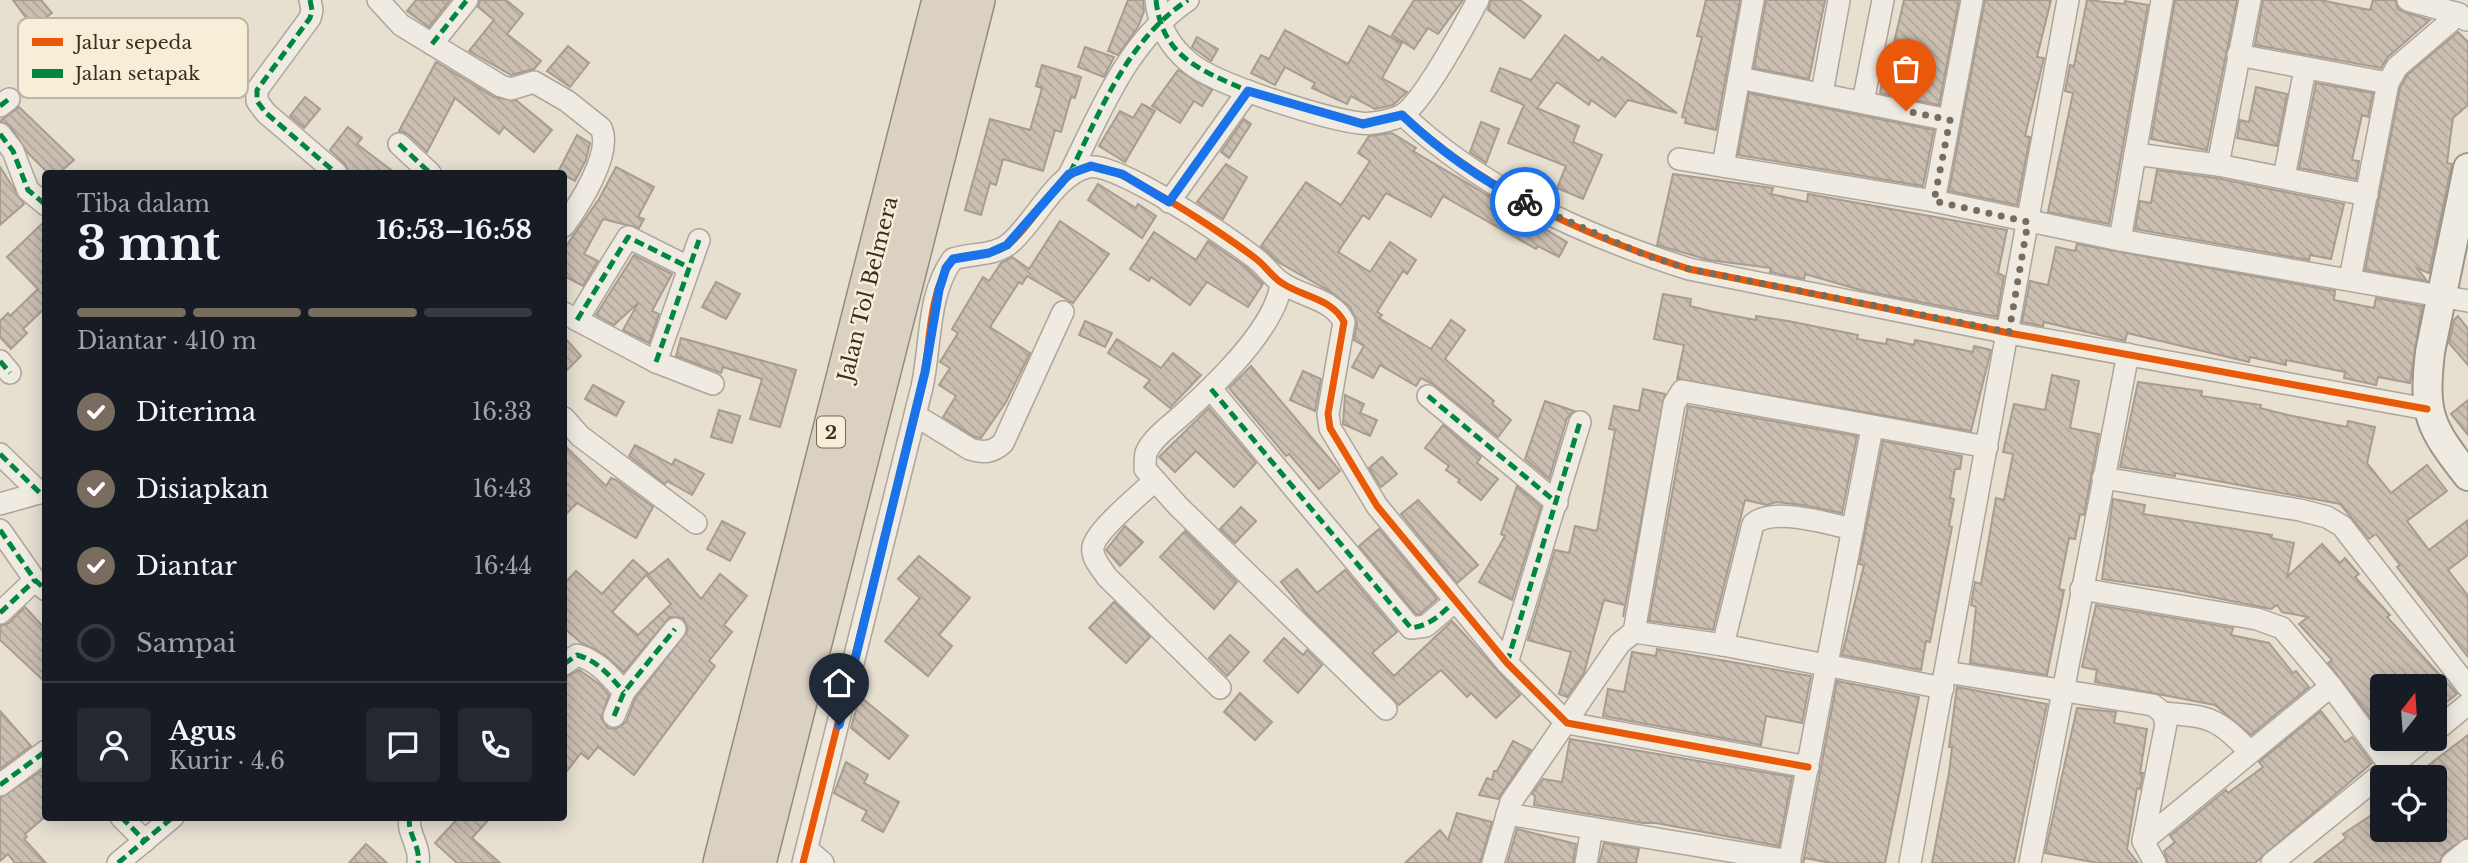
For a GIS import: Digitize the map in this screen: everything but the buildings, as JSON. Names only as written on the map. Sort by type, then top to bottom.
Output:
[{"type":"highway","name":"Jalan Tol Belmera","points":[[722,863],[941,0]]},
{"type":"highway","name":"Jalan Tol Belmera","points":[[757,863],[976,0]]},
{"type":"street","points":[[310,0],[310,19],[257,90],[257,101],[265,113],[332,170]]},
{"type":"street","points":[[378,0],[401,25],[500,86],[511,89],[534,82],[601,128],[605,149],[567,222]]},
{"type":"street","points":[[432,44],[467,0]]},
{"type":"street","points":[[1156,0],[1158,22],[1172,46],[1192,65],[1248,91],[1363,124],[1402,115],[1425,89],[1478,0]]},
{"type":"street","points":[[811,858],[915,415],[939,290],[946,268],[953,259],[989,253],[1007,245],[1069,174],[1131,55],[1158,22],[1188,0]]},
{"type":"street","points":[[1723,166],[1753,0]]},
{"type":"street","points":[[1822,93],[1839,0]]},
{"type":"street","points":[[1863,102],[1883,0]]},
{"type":"street","points":[[1934,201],[1972,0]]},
{"type":"street","points":[[1910,863],[2068,0]]},
{"type":"street","points":[[2120,240],[2162,0]]},
{"type":"street","points":[[2218,164],[2250,0]]},
{"type":"street","points":[[2408,0],[2464,18]]},
{"type":"street","points":[[2350,279],[2388,83],[2397,67],[2464,18]]},
{"type":"street","points":[[2238,55],[2388,83]]},
{"type":"street","points":[[2284,177],[2305,69]]},
{"type":"street","points":[[1739,78],[1950,120]]},
{"type":"street","points":[[1169,202],[1248,91]]},
{"type":"street","points":[[1402,115],[1433,144],[1499,189],[1645,255],[1730,279],[2427,409]]},
{"type":"street","points":[[0,134],[13,151],[28,190],[42,202]]},
{"type":"street","points":[[399,144],[427,170]]},
{"type":"street","points":[[2135,154],[2218,164],[2367,195]]},
{"type":"street","points":[[1679,159],[1934,201],[2120,240],[2455,298]]},
{"type":"street","points":[[1069,174],[1091,166],[1122,174],[1253,256],[1281,283],[1324,302],[1340,313],[1344,322],[1328,414],[1330,428],[1377,506],[1454,602],[1507,663],[1567,723],[1808,767]]},
{"type":"street","points":[[2466,185],[2455,298],[2430,352],[2427,409],[2442,440],[2468,476]]},
{"type":"street","points":[[688,267],[628,237],[570,317],[656,362],[713,384]]},
{"type":"street","points":[[656,362],[699,240]]},
{"type":"street","points":[[1281,283],[1280,295],[1248,346],[1210,389],[1153,443],[1145,455],[1145,469],[1154,481],[1387,709]]},
{"type":"street","points":[[915,415],[970,449],[980,452],[996,449],[1003,443],[1063,312]]},
{"type":"street","points":[[2030,863],[2128,354]]},
{"type":"street","points":[[1210,389],[1411,628],[1426,626],[1454,602]]},
{"type":"street","points":[[1493,863],[1511,802],[1620,643],[1634,632],[1674,404],[1682,391],[1987,447]]},
{"type":"street","points":[[1428,396],[1557,503]]},
{"type":"street","points":[[567,421],[580,436],[696,523]]},
{"type":"street","points":[[1507,663],[1580,422]]},
{"type":"street","points":[[1507,814],[1592,828],[1678,853],[1790,862],[1872,428]]},
{"type":"street","points":[[0,454],[42,491]]},
{"type":"street","points":[[2103,478],[2300,510],[2327,517],[2342,526],[2363,550],[2468,687]]},
{"type":"street","points":[[1154,481],[1099,535],[1092,548],[1095,559],[1107,577],[1220,688]]},
{"type":"street","points":[[0,504],[42,492]]},
{"type":"street","points":[[1723,645],[1753,524],[1760,518],[1778,515],[1853,528]]},
{"type":"street","points":[[0,530],[40,585],[0,613]]},
{"type":"street","points":[[2081,589],[2274,623],[2282,628],[2331,686],[2390,765]]},
{"type":"street","points":[[614,716],[624,692],[675,629]]},
{"type":"street","points":[[1634,632],[1828,664],[2153,705],[2164,713],[2202,716],[2215,720],[2250,752]]},
{"type":"street","points":[[567,662],[577,655],[589,659],[602,667],[624,692]]},
{"type":"street","points":[[2143,841],[2331,686]]},
{"type":"street","points":[[2447,721],[2468,704]]},
{"type":"street","points":[[2155,863],[2143,841],[2166,724],[2164,713]]},
{"type":"street","points":[[2393,765],[2410,751]]},
{"type":"street","points":[[0,785],[42,754]]},
{"type":"street","points":[[2272,863],[2370,784]]},
{"type":"street","points":[[125,821],[145,841]]},
{"type":"street","points":[[118,863],[168,821]]},
{"type":"street","points":[[409,821],[416,843],[418,863]]},
{"type":"street","points":[[1586,863],[1592,828]]},
{"type":"street","points":[[2452,863],[2468,850]]},
{"type":"marked path","points":[[310,0],[310,18],[257,90],[257,101],[266,113],[332,170]]},
{"type":"marked path","points":[[432,44],[467,0]]},
{"type":"marked path","points":[[1156,0],[1166,36],[1175,49],[1200,68],[1248,91]]},
{"type":"marked path","points":[[1070,173],[1105,101],[1132,56],[1148,35],[1188,0]]},
{"type":"marked path","points":[[0,106],[9,99]]},
{"type":"marked path","points":[[0,134],[13,151],[28,190],[42,202]]},
{"type":"marked path","points":[[399,144],[427,170]]},
{"type":"marked path","points":[[577,320],[628,237],[688,267]]},
{"type":"marked path","points":[[656,362],[699,240]]},
{"type":"marked path","points":[[0,361],[10,373]]},
{"type":"marked path","points":[[1211,389],[1411,628],[1430,622],[1440,615],[1454,602],[1450,597]]},
{"type":"marked path","points":[[1428,396],[1557,503]]},
{"type":"marked path","points":[[1507,663],[1580,422]]},
{"type":"marked path","points":[[0,454],[40,493]]},
{"type":"marked path","points":[[0,530],[42,586]]},
{"type":"marked path","points":[[0,613],[35,580]]},
{"type":"marked path","points":[[614,716],[624,692],[675,629]]},
{"type":"marked path","points":[[567,662],[577,655],[591,661],[603,669],[624,692]]},
{"type":"marked path","points":[[0,785],[42,754]]},
{"type":"marked path","points":[[125,821],[145,841]]},
{"type":"marked path","points":[[118,863],[168,821]]},
{"type":"marked path","points":[[409,821],[418,863]]},
{"type":"cycle path","points":[[1403,115],[1467,166],[1537,208],[1612,242],[1689,269],[2009,333],[2427,409]]},
{"type":"cycle path","points":[[803,863],[922,387],[938,288],[953,259],[996,251],[1009,244],[1065,179],[1088,167],[1102,168],[1123,176],[1173,203],[1242,248],[1282,283],[1324,303],[1339,314],[1344,322],[1328,414],[1330,428],[1377,506],[1507,663],[1567,723],[1808,767]]},
{"type":"way so far","points":[[1525,202],[1645,255],[1689,269],[2009,332],[2028,222],[1934,201],[1950,120],[1906,111]]},
{"type":"route","points":[[839,725],[925,372],[939,290],[946,268],[953,259],[968,254],[989,253],[1007,245],[1029,223],[1069,174],[1091,166],[1122,174],[1169,202],[1248,91],[1363,124],[1402,115],[1455,160],[1499,189],[1525,202]]}]
